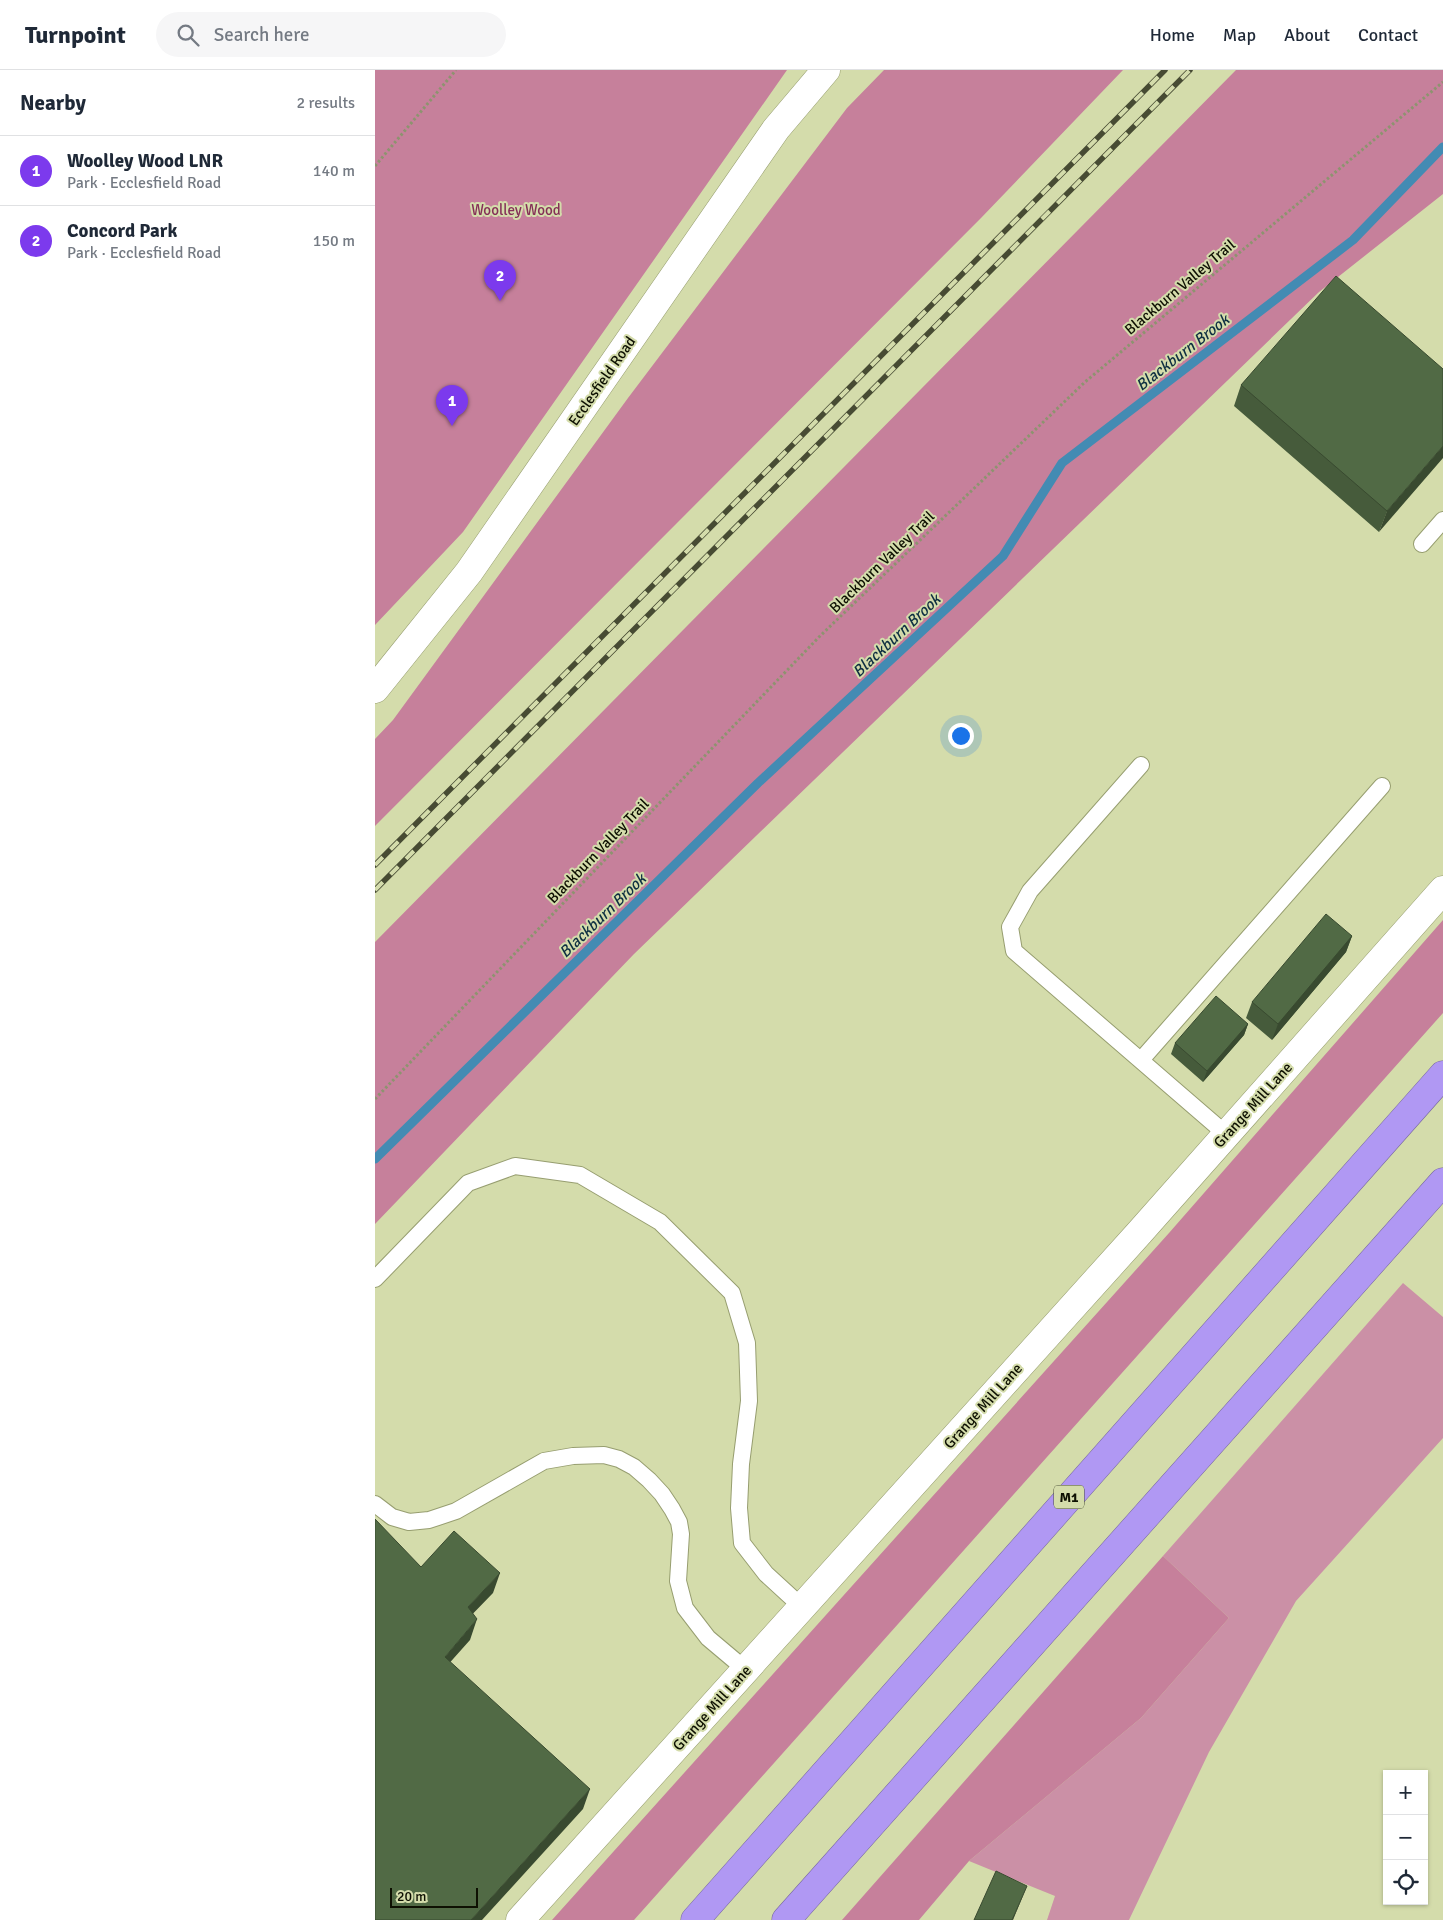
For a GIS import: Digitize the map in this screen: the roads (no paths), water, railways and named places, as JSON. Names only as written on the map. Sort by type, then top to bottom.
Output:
[{"type":"highway","name":"M1","points":[[695,1920],[1443,1075]]},
{"type":"highway","points":[[786,1920],[1443,1182]]},
{"type":"street","name":"Ecclesfield Road","points":[[375,690],[469,572],[776,129],[826,70]]},
{"type":"street","name":"Grange Mill Lane","points":[[520,1920],[1227,1134],[1443,890]]},
{"type":"lane","points":[[1422,544],[1443,520]]},
{"type":"lane","points":[[1141,765],[1030,891],[1010,927],[1014,950],[1227,1134]]},
{"type":"lane","points":[[1141,1060],[1382,786]]},
{"type":"lane","points":[[375,1279],[468,1183],[515,1166],[580,1175],[660,1222],[732,1293],[747,1343],[749,1400],[741,1464],[739,1508],[742,1543],[766,1574],[802,1607]]},
{"type":"lane","points":[[375,1504],[392,1517],[409,1522],[429,1520],[456,1511],[544,1461],[573,1456],[604,1455],[619,1459],[649,1480],[673,1509],[679,1522],[681,1534],[678,1581],[685,1608],[708,1638],[746,1670]]},
{"type":"waterway","name":"Blackburn Brook","points":[[375,1159],[758,783],[1003,556],[1062,463],[1353,240],[1443,147]]},
{"type":"railway","points":[[375,865],[1165,70]]},
{"type":"railway","points":[[375,890],[1190,70]]},
{"type":"place","name":"Concord Park","points":[[500,301]]},
{"type":"place","name":"Woolley Wood LNR","points":[[452,426]]},
{"type":"park label","name":"Woolley Wood","points":[[516,210]]}]
